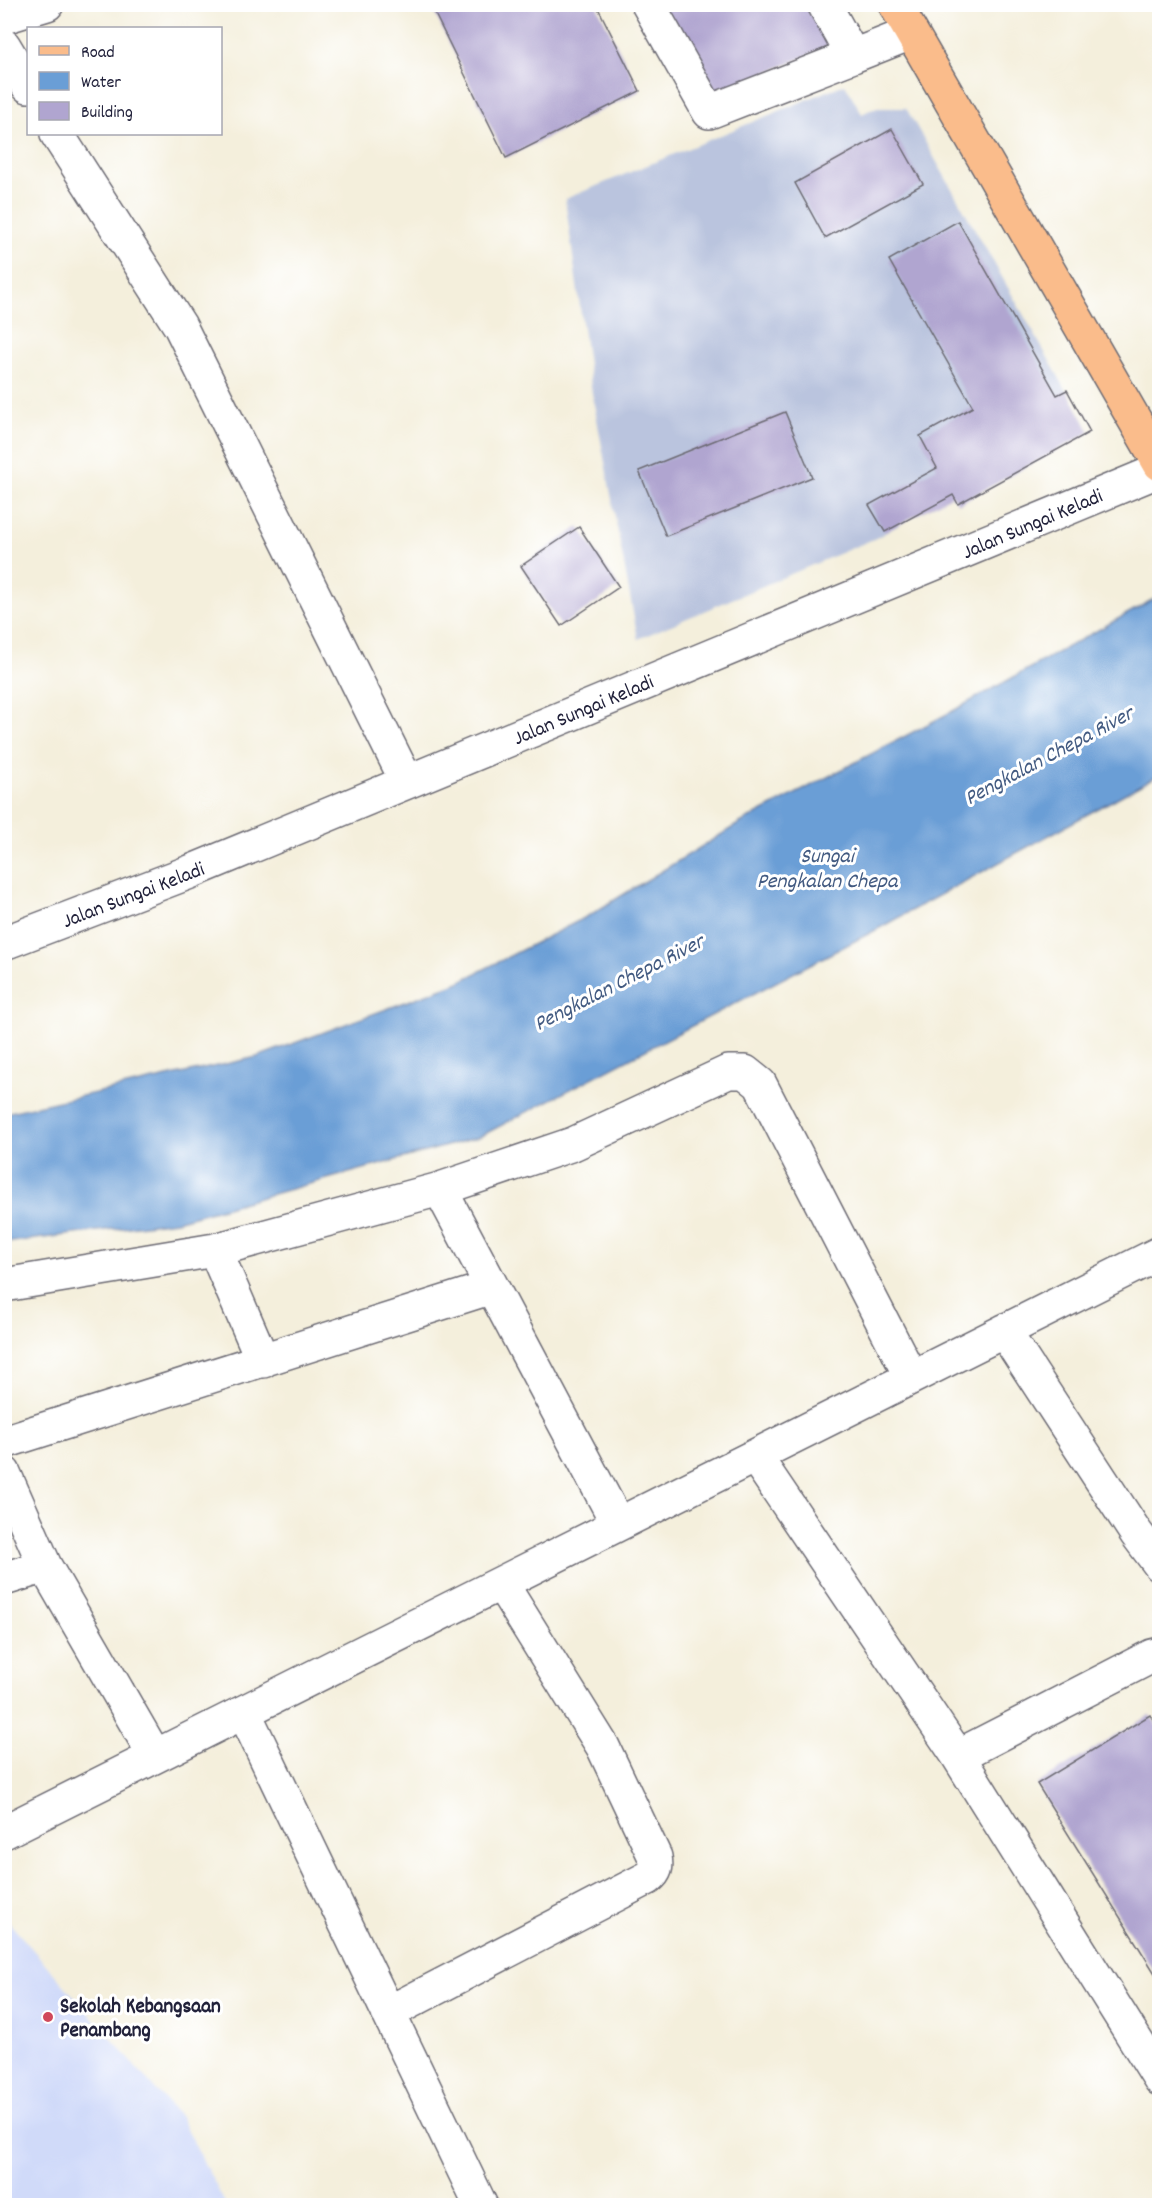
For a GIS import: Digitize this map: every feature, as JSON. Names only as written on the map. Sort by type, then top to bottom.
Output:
[{"type":"main road","points":[[900,12],[1160,464]]},
{"type":"street","points":[[4,17],[47,4]]},
{"type":"street","points":[[648,4],[709,112],[853,56],[900,12]]},
{"type":"street","points":[[824,4],[853,56]]},
{"type":"street","points":[[4,46],[27,84]]},
{"type":"street","points":[[58,135],[180,326],[407,782]]},
{"type":"street","name":"Jalan Sungai Keladi","points":[[4,944],[190,872],[1160,470]]},
{"type":"street","points":[[4,1285],[215,1250],[440,1189],[573,1144],[728,1072],[745,1072],[760,1084],[911,1377]]},
{"type":"street","points":[[440,1189],[618,1524]]},
{"type":"street","points":[[215,1250],[263,1360]]},
{"type":"street","points":[[4,1832],[1160,1253]]},
{"type":"street","points":[[4,1442],[492,1287]]},
{"type":"street","points":[[1004,1331],[1136,1533],[1160,1565]]},
{"type":"street","points":[[755,1456],[958,1756],[1160,2079]]},
{"type":"street","points":[[4,1473],[45,1566],[155,1756]]},
{"type":"street","points":[[4,1579],[45,1566]]},
{"type":"street","points":[[388,2013],[648,1878],[654,1873],[657,1865],[603,1747],[501,1583]]},
{"type":"street","points":[[958,1756],[1152,1656],[1160,1654]]},
{"type":"street","points":[[244,1712],[481,2205]]},
{"type":"shaded area","points":[[845,84],[862,114],[874,108],[906,108],[1090,432],[958,504],[952,495],[876,538],[638,639],[592,393],[565,199]]},
{"type":"shaded area","name":"Sekolah Kebangsaan Penambang","points":[[5,1918],[180,2117],[226,2205],[5,2205]]},
{"type":"water","name":"Sungai Pengkalan Chepa","points":[[1159,596],[1159,775],[872,932],[479,1137],[176,1221],[5,1243],[5,1113],[257,1057],[459,982],[590,915],[740,823],[951,712]]},
{"type":"building","points":[[430,4],[596,4],[640,91],[506,158]]},
{"type":"building","points":[[659,4],[805,4],[830,46],[711,96]]},
{"type":"building","points":[[892,129],[923,184],[825,238],[795,183]]},
{"type":"building","points":[[958,221],[1057,395],[1067,390],[1090,432],[958,504],[953,495],[885,532],[869,505],[937,468],[920,436],[973,407],[889,260]]},
{"type":"building","points":[[785,412],[812,477],[666,536],[639,471]]},
{"type":"building","points":[[579,527],[619,587],[561,626],[521,566]]},
{"type":"building","points":[[1150,1715],[1160,1730],[1160,1973],[1156,1975],[1037,1784]]},
{"type":"place","name":"Sekolah Kebangsaan Penambang","points":[[48,2017]]},
{"type":"water label","name":"Pengkalan Chepa River","points":[[1048,754]]},
{"type":"water label","name":"Pengkalan Chepa River","points":[[618,981]]}]
